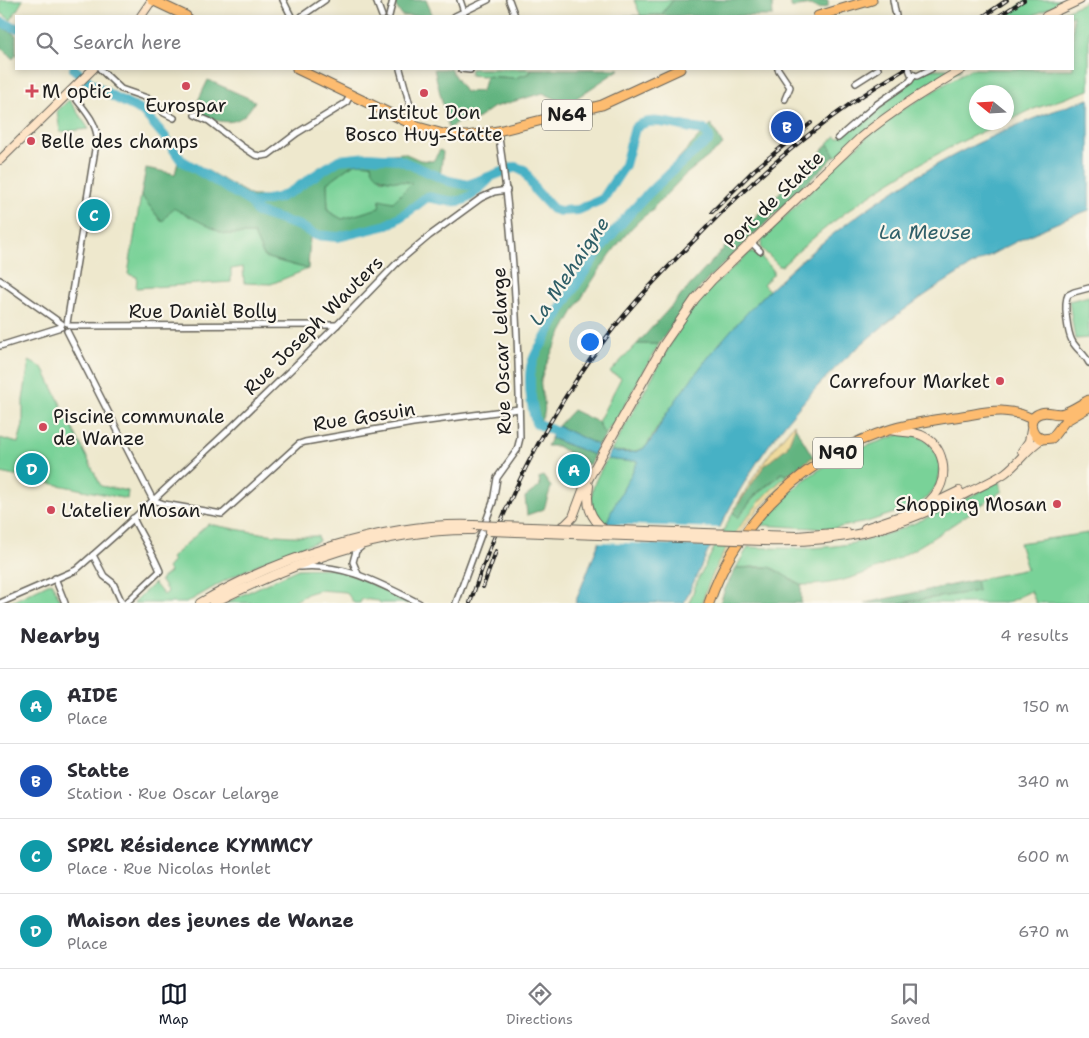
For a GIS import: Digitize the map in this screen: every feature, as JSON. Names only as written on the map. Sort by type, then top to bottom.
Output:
[{"type":"main road","points":[[143,15],[152,0],[184,15]]},
{"type":"main road","points":[[821,15],[872,0]]},
{"type":"main road","points":[[1048,15],[1080,0]]},
{"type":"main road","points":[[299,70],[412,124]]},
{"type":"main road","name":"N64","points":[[412,124],[434,132],[467,136],[498,132],[602,105],[678,70]]},
{"type":"main road","name":"Port de Statte","points":[[559,528],[565,525],[573,516],[585,486],[664,344],[695,299],[712,280],[861,137],[913,99],[960,70]]},
{"type":"main road","points":[[0,160],[90,71]]},
{"type":"main road","points":[[1054,415],[1065,413],[1089,400]]},
{"type":"main road","points":[[1031,430],[1037,438],[1052,438],[1065,421],[1089,407]]},
{"type":"main road","name":"N90","points":[[709,603],[724,570],[754,520],[775,497],[820,462],[863,440],[917,423],[1009,410],[1032,419]]},
{"type":"main road","points":[[200,603],[284,563],[343,544],[415,527],[453,525],[473,528],[763,538],[847,532],[893,520],[921,509],[994,474],[1012,462],[1029,441],[1032,419],[1036,414],[1048,412],[1054,415],[1058,421],[1058,429]]},
{"type":"main road","points":[[890,430],[920,435],[931,442],[940,455],[943,464],[942,480],[935,495],[921,509]]},
{"type":"main road","points":[[213,603],[316,558],[398,536],[435,531],[473,528],[559,528],[581,532],[605,530],[763,538],[796,542],[832,540],[875,531],[903,522],[946,503],[1004,474],[1032,446],[1042,439]]},
{"type":"main road","points":[[590,479],[587,499],[591,517],[605,530]]},
{"type":"main road","points":[[581,532],[591,517]]},
{"type":"street","points":[[283,0],[290,15]]},
{"type":"street","points":[[303,15],[325,0]]},
{"type":"street","points":[[376,0],[382,15]]},
{"type":"street","points":[[389,15],[393,0]]},
{"type":"street","points":[[460,0],[464,12]]},
{"type":"street","points":[[457,15],[488,0]]},
{"type":"street","points":[[509,0],[516,15]]},
{"type":"street","points":[[893,0],[896,15]]},
{"type":"street","points":[[101,70],[121,89],[150,99],[164,113],[174,118]]},
{"type":"street","points":[[400,70],[414,120],[412,124]]},
{"type":"street","points":[[779,70],[790,87],[785,99]]},
{"type":"street","points":[[856,83],[876,70]]},
{"type":"street","points":[[910,70],[914,75]]},
{"type":"street","points":[[914,75],[924,74],[930,70]]},
{"type":"street","points":[[838,138],[877,104],[910,81],[914,75]]},
{"type":"street","points":[[65,326],[97,138],[92,120],[70,91]]},
{"type":"street","points":[[195,115],[209,121],[255,155],[268,156],[297,133],[346,102],[351,94]]},
{"type":"street","name":"Rue Oscar Lelarge","points":[[456,603],[493,502],[497,478],[517,450],[520,438],[516,293],[507,190],[498,132]]},
{"type":"street","name":"Rue Joseph Wauters","points":[[0,603],[76,570],[134,518],[337,326],[398,263],[429,236],[481,198],[494,192],[507,190]]},
{"type":"street","points":[[752,243],[760,251]]},
{"type":"street","points":[[0,280],[65,326],[153,500]]},
{"type":"street","points":[[1089,288],[1068,295],[1065,304],[1073,343],[1085,354],[1089,363]]},
{"type":"street","name":"Rue Danièl Bolly","points":[[0,346],[65,326],[337,326]]},
{"type":"street","name":"Rue Gosuin","points":[[153,500],[164,504],[222,514],[299,444],[413,423],[519,409]]},
{"type":"street","points":[[126,603],[160,571],[151,549],[143,539],[134,518]]},
{"type":"street","points":[[359,574],[353,562],[354,555],[356,551],[366,544]]},
{"type":"street","points":[[93,555],[104,576],[113,583],[122,603]]},
{"type":"street","points":[[290,568],[330,567],[359,574],[419,603]]},
{"type":"street","points":[[55,578],[65,603]]},
{"type":"green space","points":[[0,0],[23,0],[11,20],[0,12]]},
{"type":"green space","points":[[397,0],[426,0],[433,15],[401,15],[393,2]]},
{"type":"green space","points":[[634,0],[673,0],[661,15],[641,15]]},
{"type":"green space","points":[[673,0],[783,0],[772,4],[773,15],[661,15]]},
{"type":"green space","points":[[789,0],[828,0],[828,7],[818,9],[811,5],[792,8]]},
{"type":"green space","points":[[1026,0],[1064,0],[1035,15],[1008,15]]},
{"type":"green space","points":[[1089,0],[1089,90],[1014,118],[1014,85],[969,85],[969,130],[986,130],[914,167],[858,203],[806,244],[782,266],[779,266],[761,248],[762,240],[839,162],[874,131],[902,110],[968,70],[1074,70],[1074,15],[1057,15]]},
{"type":"green space","points":[[0,26],[15,34],[15,56],[13,59],[0,47]]},
{"type":"green space","points":[[434,70],[451,70],[465,92],[482,91],[486,76],[515,78],[530,73],[531,70],[618,70],[572,101],[564,103],[543,93],[494,107],[477,119],[455,123],[449,130]]},
{"type":"green space","points":[[471,70],[531,70],[531,73],[515,78],[470,75]]},
{"type":"green space","points":[[928,70],[960,70],[913,99],[841,155],[835,156],[828,143],[836,136],[838,138],[914,75]]},
{"type":"green space","points":[[208,80],[255,101],[249,111],[235,121],[228,122],[211,119],[193,111]]},
{"type":"green space","points":[[69,100],[89,129],[60,132],[57,111]]},
{"type":"green space","points":[[711,124],[723,145],[685,175],[653,208],[653,211],[640,220],[606,260],[588,287],[557,342],[547,364],[541,380],[545,410],[541,420],[538,424],[536,423],[530,400],[529,367],[553,319],[598,249],[617,224]]},
{"type":"green space","points":[[828,143],[835,156],[709,278],[692,297],[659,344],[637,344],[724,248],[779,193],[807,169]]},
{"type":"green space","points":[[440,150],[443,152],[440,177],[454,182],[470,183],[490,177],[473,195],[459,202],[427,197],[424,203],[389,227],[334,239],[310,237],[308,269],[264,257],[254,234],[224,234],[173,208],[162,222],[141,195],[146,168],[175,174],[178,162],[187,159],[252,196],[276,196],[296,186],[318,168],[335,159],[404,153],[420,160],[433,161]],"holes":[[[357,163],[371,164],[373,170],[382,178],[412,183],[393,202],[380,199],[379,208],[342,219],[328,211],[327,183]]]},
{"type":"green space","points":[[357,163],[371,164],[381,179],[412,183],[393,202],[380,208],[342,219],[328,211],[327,183]]},
{"type":"green space","points":[[141,195],[161,221],[173,207],[224,234],[254,234],[264,257],[308,269],[271,284],[244,283],[243,267],[231,269],[231,282],[136,288],[137,277],[128,274]]},
{"type":"green space","points":[[750,252],[760,257],[773,270],[773,275],[763,284],[769,290],[703,364],[666,414],[645,448],[632,452],[611,451],[684,320],[700,298]]},
{"type":"green space","points":[[1089,296],[1089,338],[1075,339],[1069,301]]},
{"type":"green space","points":[[637,344],[659,344],[613,426],[611,425],[605,436],[598,422],[621,378],[610,372]]},
{"type":"green space","points":[[29,361],[43,368],[101,486],[128,491],[127,499],[0,473],[0,438],[18,443],[23,425],[23,400]]},
{"type":"green space","points":[[573,410],[598,422],[605,436],[598,445],[558,426]]},
{"type":"green space","points":[[795,427],[813,457],[787,475],[782,473],[756,494],[738,518],[733,512],[764,466],[787,447]]},
{"type":"green space","points":[[901,434],[913,434],[926,440],[934,449],[940,462],[937,484],[930,495],[918,505],[867,522],[830,529],[759,525],[791,491],[814,473],[850,453]]},
{"type":"green space","points":[[551,438],[594,455],[589,465],[557,446],[547,446]]},
{"type":"green space","points":[[607,459],[639,460],[606,524],[601,522],[596,516],[592,492]]},
{"type":"green space","points":[[783,473],[787,475],[760,504],[726,550],[702,603],[689,603],[698,579],[733,512],[738,517],[756,495]]},
{"type":"green space","points":[[543,476],[551,487],[544,509],[527,515],[525,497],[540,486],[539,478]]},
{"type":"green space","points":[[1000,481],[1002,491],[933,537],[909,552],[857,576],[831,583],[804,585],[795,583],[779,572],[767,567],[736,568],[748,547],[817,548],[859,542],[896,531]]},
{"type":"green space","points":[[208,524],[276,535],[318,536],[319,541],[267,560],[228,579],[186,603],[133,603],[154,583],[164,595],[168,592],[160,580],[170,572],[167,568],[173,561],[171,558]]},
{"type":"green space","points":[[1089,533],[1089,603],[1036,603],[1031,591],[1006,603],[900,603],[977,591],[976,580],[1027,569],[1019,543]]},
{"type":"green space","points":[[770,567],[801,585],[801,603],[720,603],[736,568]]},
{"type":"green space","points":[[330,568],[357,577],[412,603],[380,603],[379,601],[362,599],[360,603],[354,603],[346,592],[319,590],[309,593],[292,603],[225,603],[298,569]]},
{"type":"green space","points":[[976,580],[978,591],[900,603],[865,603]]},
{"type":"green space","points":[[52,582],[61,603],[9,603]]},
{"type":"sand","points":[[794,424],[795,427],[787,447],[764,466],[733,512],[761,466]]},
{"type":"sand","points":[[813,457],[815,460],[795,475],[761,506],[735,539],[724,558],[704,603],[702,603],[716,567],[747,517],[773,488],[791,472]]},
{"type":"water","name":"La Meuse","points":[[1089,99],[1089,210],[1039,231],[990,255],[942,284],[897,315],[855,350],[816,388],[780,430],[749,475],[723,522],[684,603],[575,603],[611,512],[638,461],[607,459],[611,451],[633,452],[647,446],[667,413],[719,344],[757,302],[841,228],[887,195],[934,166],[984,140],[1008,130],[1014,130],[1014,127]]},
{"type":"water","points":[[558,426],[598,445],[594,455],[551,438]]},
{"type":"pier","points":[[604,524],[723,528],[714,546],[596,542]]},
{"type":"waterway","name":"La Mehaigne","points":[[0,22],[15,28]]},
{"type":"waterway","name":"La Mehaigne","points":[[75,70],[92,84],[143,111],[181,160],[252,203],[278,198],[294,190],[339,160],[368,157],[397,159],[449,181],[468,185],[515,167],[524,170],[536,191],[553,209],[560,211],[578,210],[603,199],[625,165],[635,128],[642,124],[660,122],[705,130],[709,137],[708,141],[683,161],[638,204],[598,253],[563,305],[534,358],[530,374],[530,388],[536,423],[567,437]]},
{"type":"waterway","name":"La Mehaigne","points":[[252,203],[257,212],[300,226],[315,235],[338,237],[387,225],[427,197],[448,201],[467,198],[489,179]]},
{"type":"railway","points":[[985,15],[1007,0]]},
{"type":"railway","points":[[1001,15],[1024,0]]},
{"type":"railway","points":[[470,603],[496,533],[527,465],[584,368],[618,322],[713,221],[758,178],[852,102],[903,70]]},
{"type":"railway","points":[[712,212],[754,170],[811,123]]},
{"type":"railway","points":[[483,587],[496,551]]},
{"type":"place","name":"Eurospar","points":[[186,86]]},
{"type":"place","name":"M optic","points":[[32,91]]},
{"type":"place","name":"Institut Don Bosco Huy-Statte","points":[[424,93]]},
{"type":"place","name":"Statte","points":[[787,127]]},
{"type":"place","name":"Belle des champs","points":[[31,141]]},
{"type":"place","name":"SPRL Résidence KYMMCY","points":[[94,215]]},
{"type":"place","name":"Carrefour Market","points":[[1000,381]]},
{"type":"place","name":"Piscine communale de Wanze","points":[[43,427]]},
{"type":"place","name":"Maison des jeunes de Wanze","points":[[32,469]]},
{"type":"place","name":"AIDE","points":[[574,470]]},
{"type":"place","name":"Shopping Mosan","points":[[1057,504]]},
{"type":"place","name":"L'atelier Mosan","points":[[51,510]]}]
